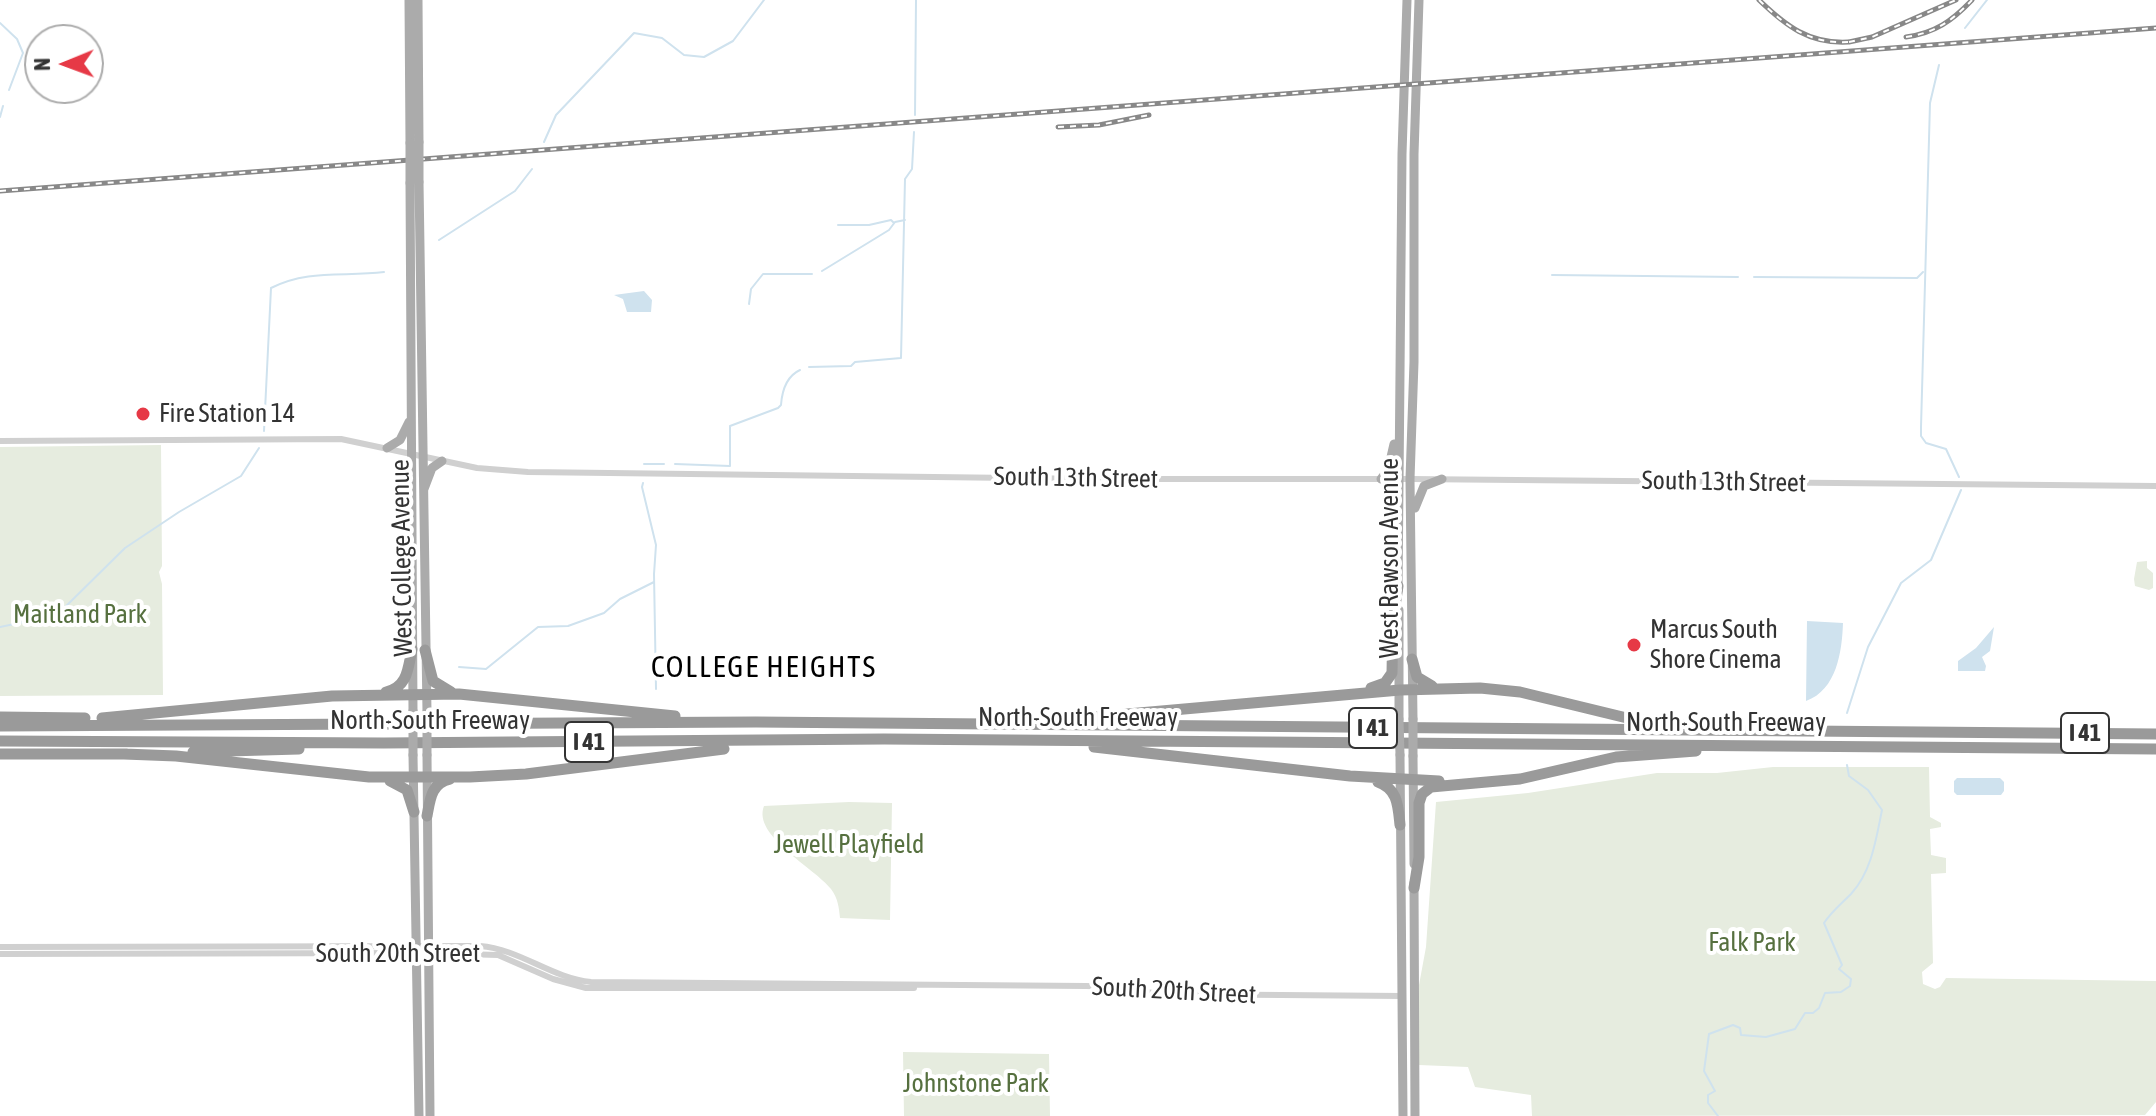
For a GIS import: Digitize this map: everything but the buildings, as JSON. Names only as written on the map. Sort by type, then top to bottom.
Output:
[{"type":"highway","points":[[1328,696],[1377,687],[1391,676],[1398,586]]},
{"type":"highway","points":[[102,718],[389,692],[400,687],[405,679],[412,649]]},
{"type":"highway","points":[[425,650],[433,681],[443,690],[459,694],[643,714],[756,722]]},
{"type":"highway","points":[[1412,659],[1420,680],[1444,688]]},
{"type":"highway","points":[[974,724],[1002,720],[1119,716],[1444,688],[1506,690],[1640,720],[1773,732]]},
{"type":"highway","points":[[369,695],[459,694]]},
{"type":"highway","points":[[0,717],[346,724]]},
{"type":"highway","name":"North-South Freeway","points":[[0,726],[756,722],[2156,734]]},
{"type":"highway","points":[[2014,733],[2156,726]]},
{"type":"highway","points":[[1019,740],[1350,776],[1472,782]]},
{"type":"highway","name":"North-South Freeway","points":[[0,741],[1019,740],[2156,749]]},
{"type":"highway","points":[[369,777],[526,774],[675,753],[794,742]]},
{"type":"highway","points":[[0,754],[267,751],[384,743]]},
{"type":"highway","points":[[1414,888],[1419,857],[1421,796],[1435,785],[1520,779],[1616,757],[1791,745]]},
{"type":"highway","points":[[2076,748],[2156,756]]},
{"type":"highway","points":[[124,754],[176,756],[395,782],[404,787],[414,812]]},
{"type":"highway","points":[[1350,776],[1391,789],[1397,803],[1400,825]]},
{"type":"highway","points":[[427,816],[436,786],[445,780],[464,777]]},
{"type":"main road","name":"West College Avenue","points":[[409,0],[415,142]]},
{"type":"main road","name":"West College Avenue","points":[[418,0],[412,696],[414,812],[430,1116]]},
{"type":"main road","name":"West Rawson Avenue","points":[[1403,1116],[1400,825],[1413,756],[1413,719],[1406,690],[1398,586],[1402,166],[1407,0]]},
{"type":"main road","name":"West Rawson Avenue","points":[[1415,1116],[1414,888],[1399,719],[1412,659],[1410,479],[1419,0]]},
{"type":"main road","points":[[1401,363],[1414,363]]},
{"type":"main road","points":[[1381,479],[1394,453],[1400,411],[1413,408]]},
{"type":"main road","points":[[387,448],[400,440],[414,422]]},
{"type":"main road","points":[[1400,432],[1405,449],[1404,473],[1410,479]]},
{"type":"main road","name":"West College Avenue","points":[[416,455],[422,496],[427,712],[419,1116]]},
{"type":"main road","points":[[422,496],[432,468],[442,461]]},
{"type":"main road","points":[[1399,479],[1405,487],[1406,564],[1411,597]]},
{"type":"main road","points":[[1411,597],[1416,561],[1415,503],[1424,486],[1442,479]]},
{"type":"street","name":"South 13th Street","points":[[0,441],[341,439],[477,468],[528,472],[2156,486]]},
{"type":"street","name":"South 20th Street","points":[[0,947],[422,950],[498,955],[559,982],[597,988],[894,990],[934,985],[1115,987],[1159,994],[1414,994]]},
{"type":"street","name":"South 20th Street","points":[[0,954],[422,950]]},
{"type":"green space","name":"Maitland Park","points":[[161,445],[162,566],[159,572],[162,584],[163,695],[0,696],[0,447]]},
{"type":"green space","points":[[2147,561],[2147,568],[2153,573],[2153,588],[2149,590],[2135,586],[2134,579],[2137,562]]},
{"type":"green space","name":"Falk Park","points":[[1773,767],[1929,767],[1930,817],[1941,823],[1941,827],[1930,829],[1931,855],[1946,858],[1946,873],[1931,874],[1933,963],[1922,972],[1923,984],[1935,989],[1946,978],[2156,981],[2156,1102],[2145,1115],[1532,1116],[1531,1095],[1475,1087],[1468,1067],[1419,1065],[1419,985],[1426,947],[1436,802],[1528,793],[1657,773],[1717,773]]},
{"type":"green space","name":"Jewell Playfield","points":[[892,803],[890,920],[840,918],[837,899],[831,889],[776,840],[767,829],[763,817],[764,806]]},
{"type":"green space","name":"Johnstone Park","points":[[903,1052],[1049,1054],[1050,1116],[904,1116]]},
{"type":"water","points":[[644,291],[652,300],[651,312],[627,312],[623,299],[614,295]]},
{"type":"water","points":[[1807,621],[1843,623],[1839,657],[1831,679],[1816,696],[1806,701]]},
{"type":"water","points":[[1994,627],[1990,651],[1982,657],[1985,671],[1958,671],[1958,661],[1976,648]]},
{"type":"water","points":[[1957,778],[2000,778],[2004,782],[2004,791],[2001,795],[1957,795],[1954,781]]},
{"type":"waterway","points":[[544,142],[556,115],[634,33],[662,38],[684,55],[704,57],[733,41],[764,0]]},
{"type":"waterway","points":[[915,115],[916,0]]},
{"type":"waterway","points":[[1965,28],[1987,0]]},
{"type":"waterway","points":[[0,23],[17,39],[23,53],[9,90]]},
{"type":"waterway","points":[[1939,65],[1930,103],[1921,436],[1926,443],[1946,449],[1959,477]]},
{"type":"waterway","points":[[0,117],[3,106]]},
{"type":"waterway","points":[[809,367],[851,366],[855,362],[901,358],[905,179],[912,169],[914,132]]},
{"type":"waterway","points":[[439,240],[515,191],[532,169]]},
{"type":"waterway","points":[[838,225],[869,225],[891,220],[894,223]]},
{"type":"waterway","points":[[822,271],[889,230],[895,222],[905,220]]},
{"type":"waterway","points":[[264,431],[271,288],[312,276],[384,272]]},
{"type":"waterway","points":[[1754,277],[1917,278],[1923,272]]},
{"type":"waterway","points":[[749,304],[751,289],[763,274],[812,274]]},
{"type":"waterway","points":[[1552,275],[1738,277]]},
{"type":"waterway","points":[[675,464],[730,466],[730,426],[778,408],[789,380],[800,370]]},
{"type":"waterway","points":[[0,627],[57,615],[125,548],[241,476],[259,448]]},
{"type":"waterway","points":[[644,464],[664,464]]},
{"type":"waterway","points":[[643,483],[656,545],[656,689]]},
{"type":"waterway","points":[[1847,713],[1868,647],[1901,583],[1931,560],[1961,490]]},
{"type":"waterway","points":[[459,667],[486,669],[538,627],[568,626],[604,613],[620,599],[654,582]]},
{"type":"waterway","points":[[1718,1116],[1708,1103],[1708,1095],[1715,1091],[1704,1071],[1709,1034],[1733,1025],[1740,1028],[1741,1035],[1766,1037],[1795,1029],[1805,1013],[1813,1013],[1819,1008],[1825,993],[1841,992],[1850,986],[1851,979],[1839,969],[1842,965],[1824,923],[1864,875],[1882,810],[1868,790],[1849,776],[1847,765]]},
{"type":"railway","points":[[1759,0],[1799,32],[1821,40],[1848,42]]},
{"type":"railway","points":[[1849,42],[1872,37],[1956,0]]},
{"type":"railway","points":[[1906,37],[1942,25],[1972,0]]},
{"type":"railway","points":[[0,191],[2156,28]]},
{"type":"railway","points":[[1058,127],[1099,125],[1149,115]]},
{"type":"place","name":"Fire Station 14","points":[[143,414]]},
{"type":"place","name":"Marcus South Shore Cinema","points":[[1634,645]]},
{"type":"district","name":"COLLEGE HEIGHTS","points":[[764,668]]}]
